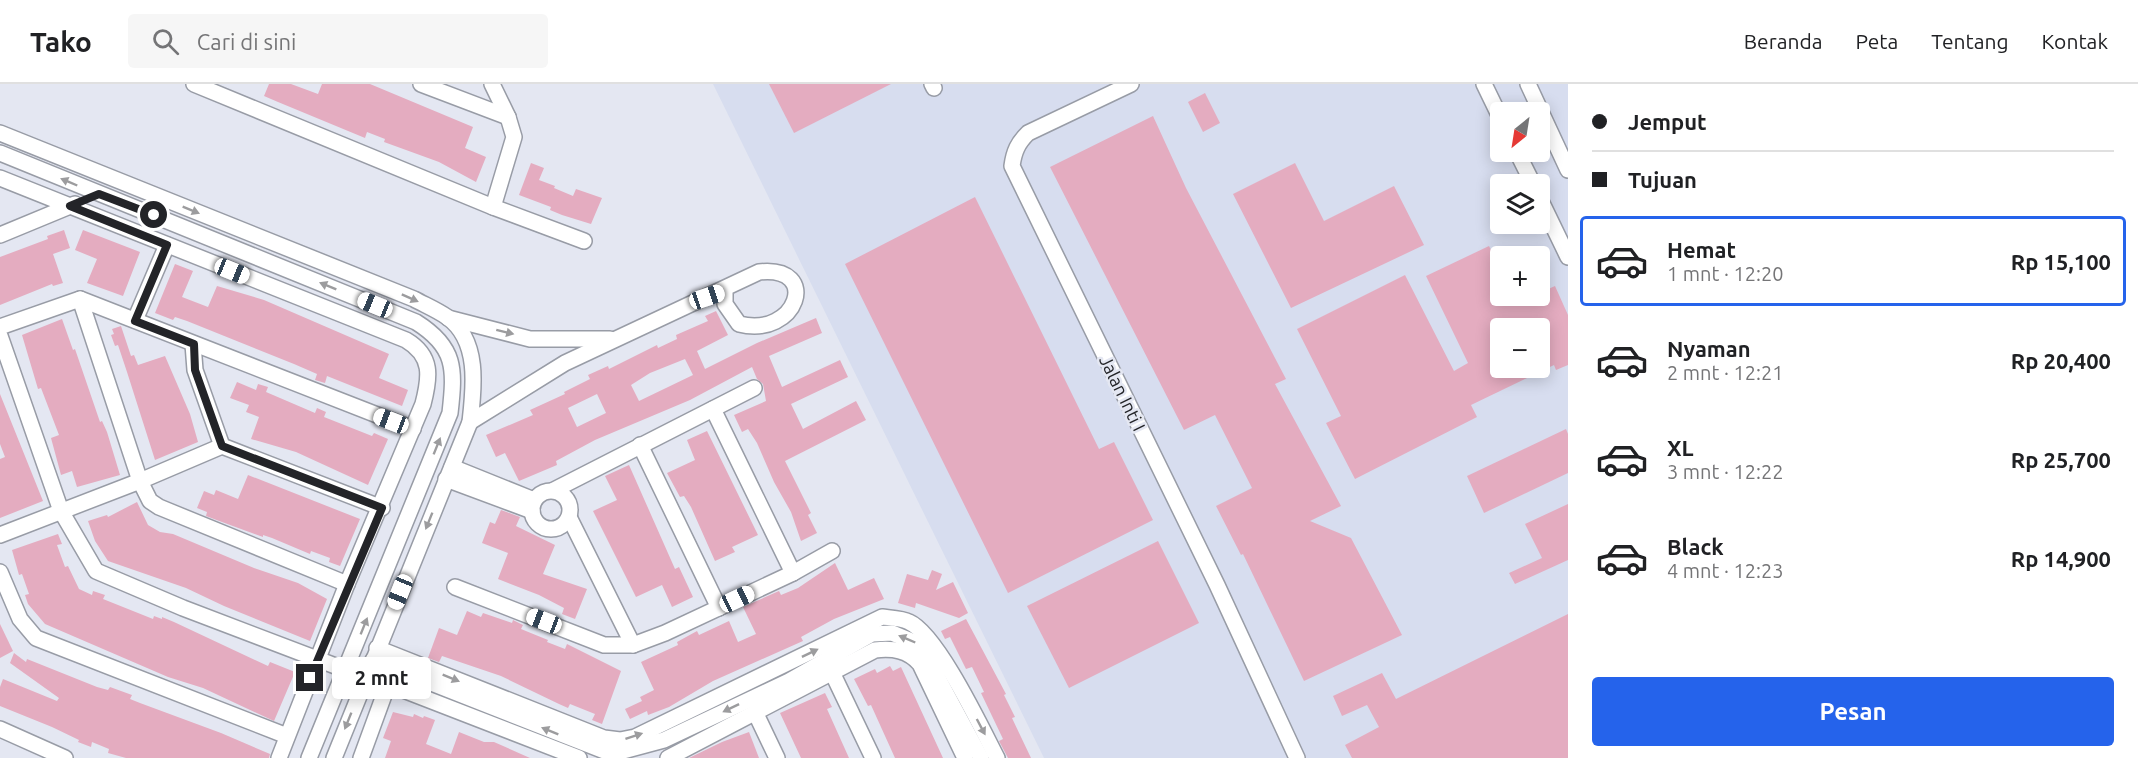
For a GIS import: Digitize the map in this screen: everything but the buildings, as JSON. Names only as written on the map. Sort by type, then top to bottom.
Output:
[{"type":"street","points":[[194,84],[224,90],[493,207],[584,241]]},
{"type":"street","points":[[421,84],[508,117]]},
{"type":"street","points":[[492,84],[508,117],[514,137],[493,207]]},
{"type":"street","name":"Jalan Inti I","points":[[1131,84],[1028,133],[1013,154],[1012,166],[1217,585],[1297,758]]},
{"type":"street","points":[[1484,84],[1493,102]]},
{"type":"street","points":[[1528,84],[1568,170]]},
{"type":"street","points":[[0,133],[414,299],[448,318],[530,339],[614,339]]},
{"type":"street","points":[[0,153],[416,322],[434,333],[450,354],[454,378],[450,413],[309,758]]},
{"type":"street","points":[[0,235],[99,194],[107,175]]},
{"type":"street","points":[[0,178],[406,340],[418,347],[429,370],[429,381],[413,429],[382,508],[347,584],[279,758]]},
{"type":"street","points":[[154,215],[161,198]]},
{"type":"street","points":[[1550,220],[1568,257]]},
{"type":"street","points":[[235,248],[242,230]]},
{"type":"street","points":[[135,321],[167,245]]},
{"type":"street","points":[[470,422],[565,363],[759,272],[778,271],[791,282],[797,300],[789,314],[756,329],[740,324],[725,304],[724,290]]},
{"type":"street","points":[[80,299],[140,481],[150,501],[159,507],[347,584]]},
{"type":"street","points":[[0,327],[80,299],[413,429]]},
{"type":"street","points":[[334,758],[470,422],[475,376],[463,336],[448,318]]},
{"type":"street","points":[[406,340],[416,322]]},
{"type":"street","points":[[0,336],[61,511],[96,571],[346,670]]},
{"type":"street","points":[[194,344],[195,370],[222,446]]},
{"type":"street","points":[[569,517],[557,528],[548,529],[534,519],[533,506],[542,492],[554,490],[754,388]]},
{"type":"street","points":[[713,410],[793,573]]},
{"type":"street","points":[[640,445],[719,608]]},
{"type":"street","points":[[0,535],[140,481],[222,446],[382,508]]},
{"type":"street","points":[[449,473],[533,506]]},
{"type":"street","points":[[554,490],[568,500],[569,517],[633,645]]},
{"type":"street","points":[[455,587],[604,645],[633,645],[719,608],[793,573],[832,551]]},
{"type":"street","points":[[388,566],[408,574]]},
{"type":"street","points":[[0,572],[20,620],[36,638],[287,735]]},
{"type":"street","points":[[388,684],[573,750],[612,754],[664,740],[882,617],[909,621],[924,632],[962,705],[981,758]]},
{"type":"street","points":[[659,725],[671,757],[756,714],[830,668],[872,634],[892,633],[916,643],[962,705],[997,758]]},
{"type":"street","points":[[375,654],[487,699],[607,739],[635,738],[659,725],[786,673],[830,668],[875,650],[888,649],[912,655],[920,664],[965,758]]},
{"type":"street","points":[[361,758],[396,663]]},
{"type":"street","points":[[830,668],[873,758]]},
{"type":"street","points":[[487,699],[573,750]]},
{"type":"street","points":[[756,714],[777,758]]},
{"type":"street","points":[[0,729],[65,758]]},
{"type":"shaded area","points":[[713,84],[1568,84],[1568,758],[1044,758]]},
{"type":"route","points":[[154,215],[99,194],[70,206],[167,245],[135,321],[194,344],[195,370],[222,446],[382,508],[347,584],[310,678]]}]
